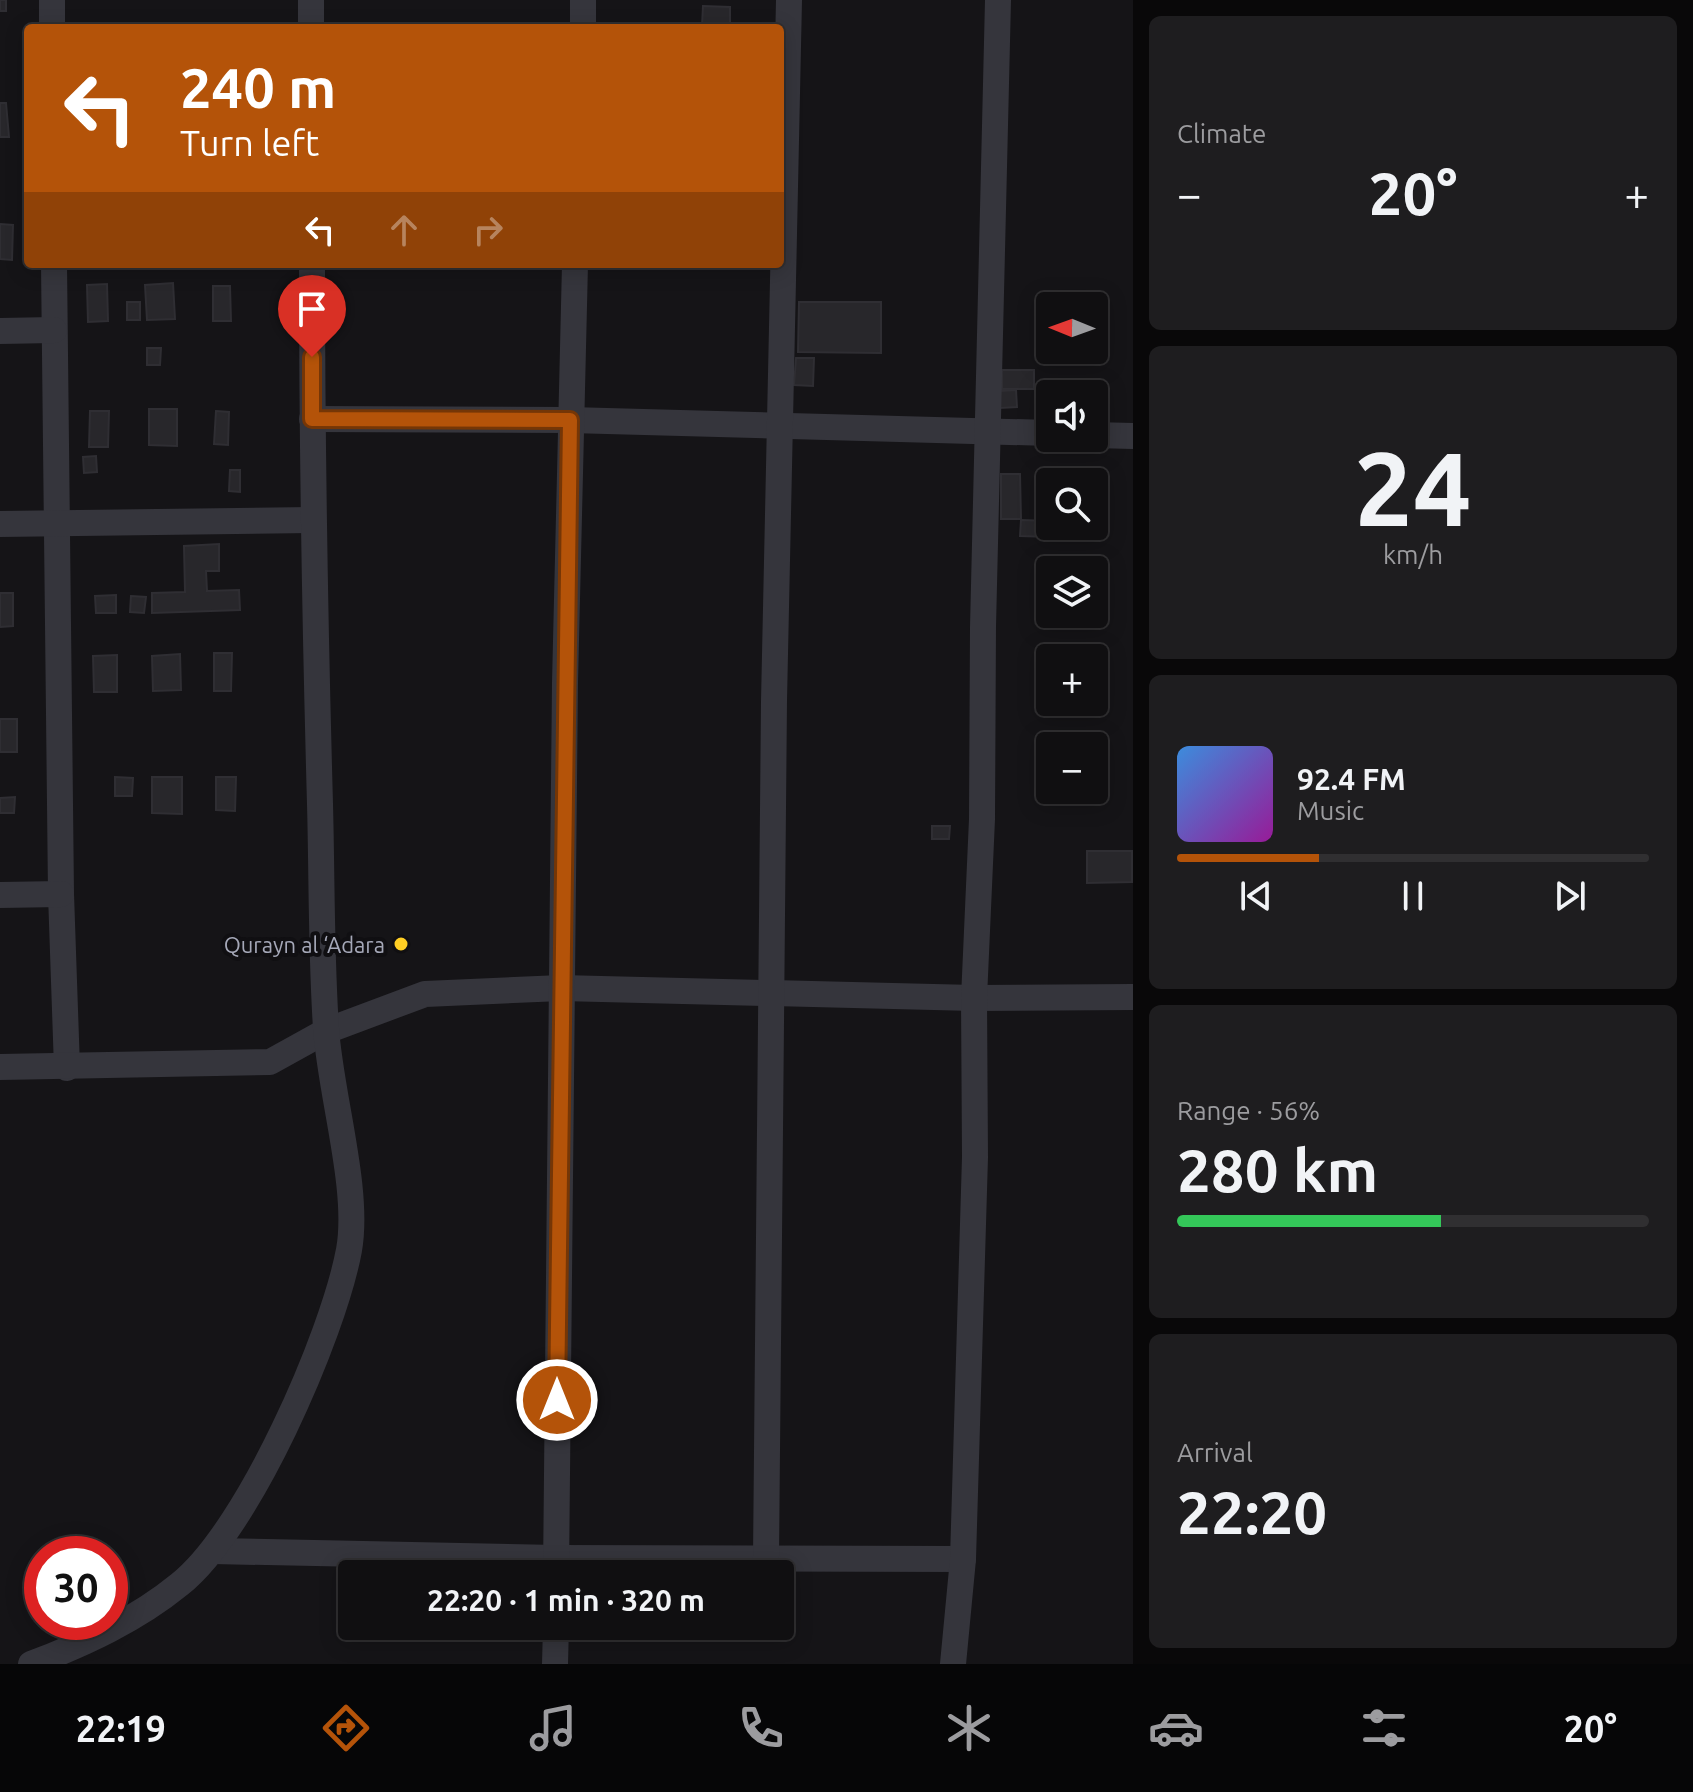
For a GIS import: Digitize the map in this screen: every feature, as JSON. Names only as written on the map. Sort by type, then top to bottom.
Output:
[{"type":"street","points":[[52,0],[52,24]]},
{"type":"street","points":[[311,0],[311,24]]},
{"type":"street","points":[[583,0],[583,24]]},
{"type":"street","points":[[784,194],[789,0]]},
{"type":"street","points":[[953,1664],[963,1559],[975,1157],[974,998],[982,819],[998,0]]},
{"type":"street","points":[[54,268],[61,894],[67,1068]]},
{"type":"street","points":[[31,1664],[76,1647],[143,1611],[183,1583],[213,1551],[256,1483],[287,1421],[343,1276],[350,1245],[350,1205],[326,1031],[312,520],[312,268]]},
{"type":"street","points":[[556,1560],[561,988],[575,268]]},
{"type":"street","points":[[766,1558],[782,268]]},
{"type":"street","points":[[0,331],[54,330]]},
{"type":"street","points":[[312,419],[570,420],[1036,433]]},
{"type":"street","points":[[1108,435],[1133,436]]},
{"type":"street","points":[[0,524],[312,520]]},
{"type":"street","points":[[0,895],[61,894]]},
{"type":"street","points":[[0,1067],[249,1065],[270,1062],[326,1031],[425,994],[561,988],[974,998],[1133,997]]},
{"type":"street","points":[[213,1551],[419,1560]]},
{"type":"street","points":[[714,1560],[963,1559]]},
{"type":"street","points":[[555,1664],[556,1640]]},
{"type":"building","points":[[0,0],[6,0],[6,11],[0,11]]},
{"type":"building","points":[[703,6],[730,7],[730,24],[702,24]]},
{"type":"building","points":[[0,103],[6,103],[9,137],[0,137]]},
{"type":"building","points":[[0,224],[13,225],[12,260],[0,259]]},
{"type":"building","points":[[173,283],[175,319],[147,320],[145,285]]},
{"type":"building","points":[[107,284],[108,321],[88,322],[87,285]]},
{"type":"building","points":[[213,286],[230,286],[231,321],[213,321]]},
{"type":"building","points":[[127,302],[140,302],[140,320],[127,320]]},
{"type":"building","points":[[799,302],[881,302],[881,353],[798,352]]},
{"type":"building","points":[[147,348],[161,348],[160,365],[147,365]]},
{"type":"building","points":[[796,358],[814,358],[813,386],[794,385]]},
{"type":"building","points":[[1002,370],[1034,370],[1034,389],[1002,389]]},
{"type":"building","points":[[1016,390],[1017,407],[1000,408],[1000,391]]},
{"type":"building","points":[[149,409],[177,409],[177,446],[149,445]]},
{"type":"building","points":[[90,411],[109,411],[108,447],[89,447]]},
{"type":"building","points":[[216,411],[229,412],[228,445],[214,444]]},
{"type":"building","points":[[96,456],[97,472],[84,473],[83,457]]},
{"type":"building","points":[[230,470],[240,470],[240,492],[229,491]]},
{"type":"building","points":[[1001,474],[1020,474],[1021,519],[1001,519]]},
{"type":"building","points":[[1021,520],[1036,521],[1036,536],[1020,536]]},
{"type":"building","points":[[219,544],[219,571],[206,571],[207,591],[239,590],[240,610],[152,613],[152,593],[185,592],[184,546]]},
{"type":"building","points":[[0,593],[13,593],[13,626],[0,627]]},
{"type":"building","points":[[116,595],[116,613],[96,613],[95,596]]},
{"type":"building","points":[[131,596],[146,597],[144,613],[130,612]]},
{"type":"building","points":[[214,653],[232,653],[231,691],[214,691]]},
{"type":"building","points":[[180,654],[181,690],[153,691],[152,656]]},
{"type":"building","points":[[117,655],[117,692],[94,692],[93,656]]},
{"type":"building","points":[[0,719],[17,719],[17,752],[0,752]]},
{"type":"building","points":[[115,777],[133,778],[132,796],[115,796]]},
{"type":"building","points":[[152,777],[182,777],[182,814],[152,813]]},
{"type":"building","points":[[216,777],[236,777],[235,811],[216,810]]},
{"type":"building","points":[[15,797],[14,813],[0,813],[0,798]]},
{"type":"building","points":[[932,826],[950,826],[949,839],[932,839]]},
{"type":"building","points":[[1087,851],[1132,851],[1132,882],[1087,883]]},
{"type":"place","name":"Qurayn al ‘Adara","points":[[401,944]]},
{"type":"route","points":[[312,357],[312,419],[570,420],[557,1400]]}]
